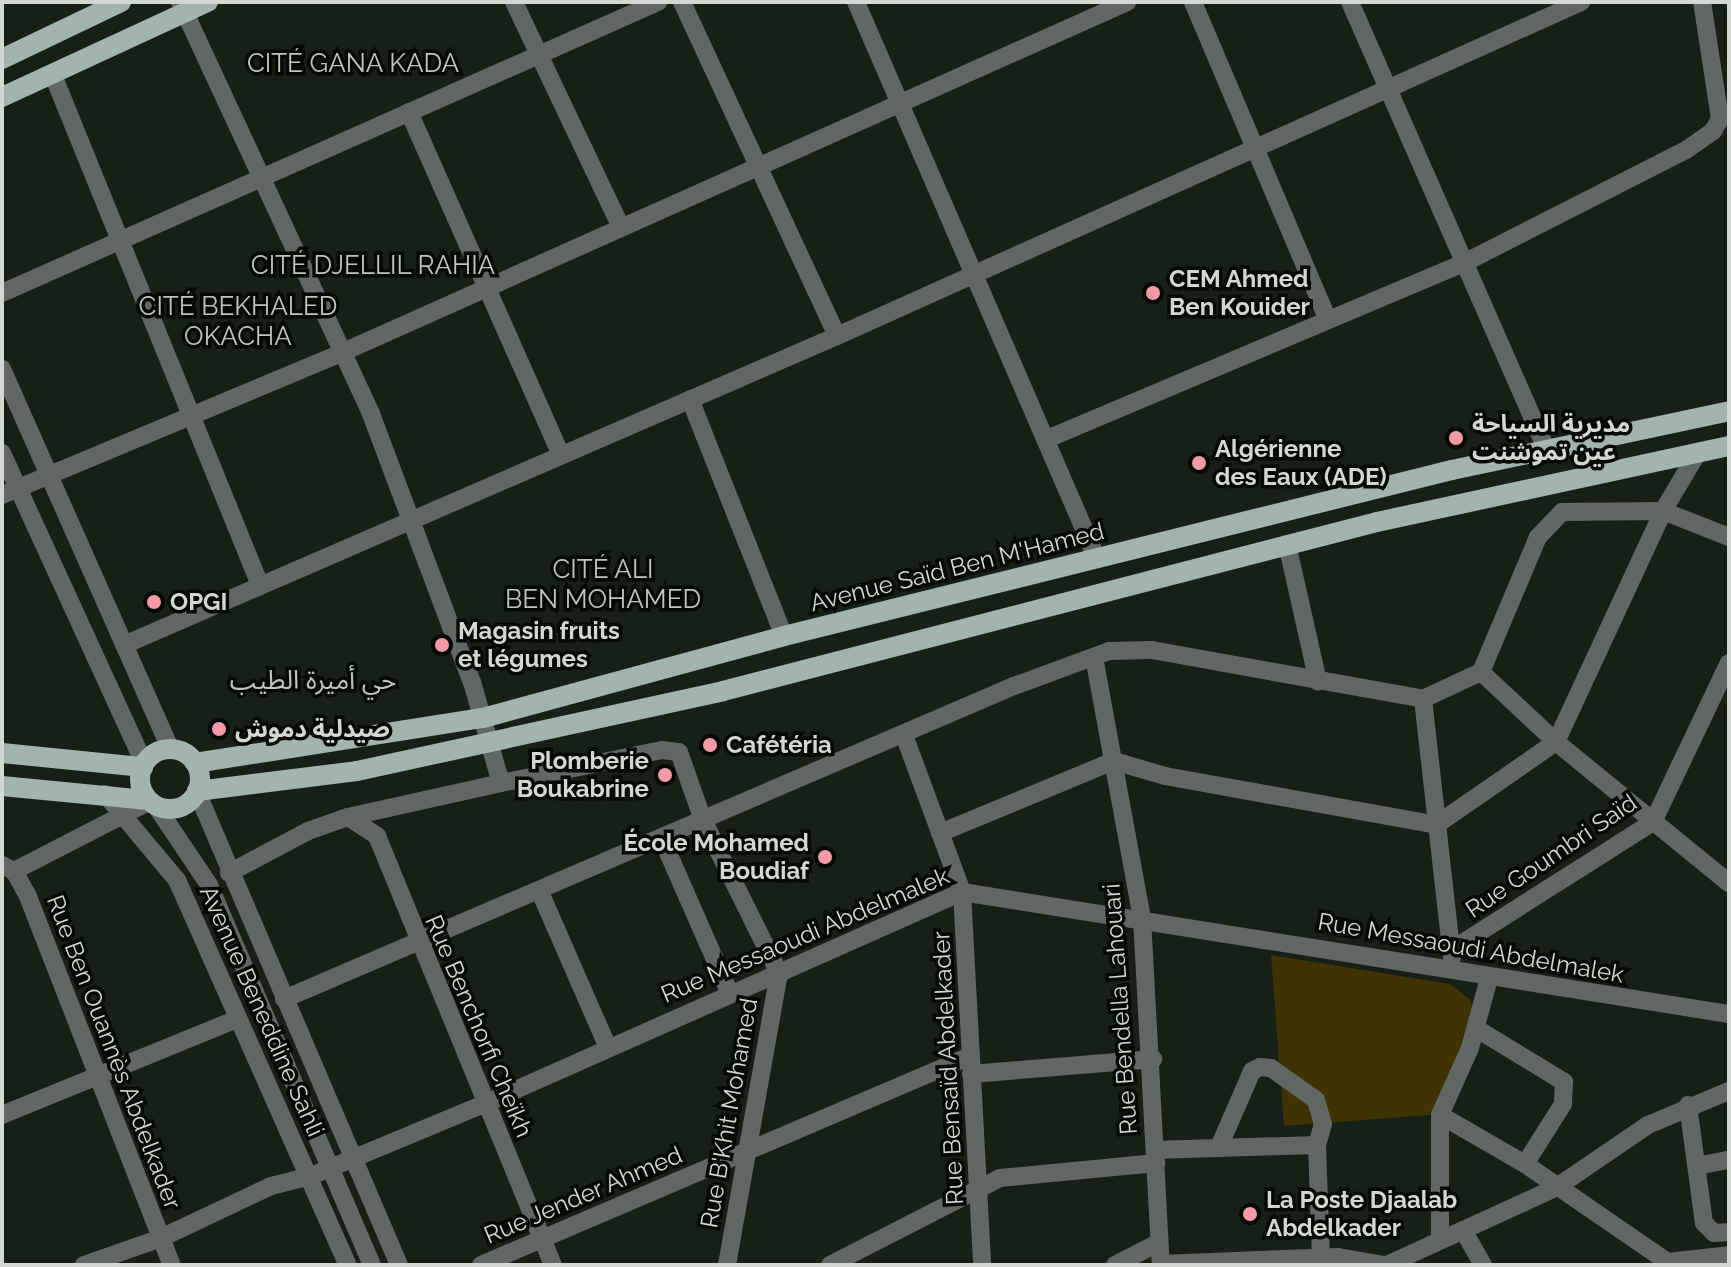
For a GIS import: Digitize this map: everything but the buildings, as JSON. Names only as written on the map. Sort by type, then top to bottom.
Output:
[{"type":"main road","points":[[2,59],[121,2]]},
{"type":"main road","points":[[2,97],[53,75],[182,7],[208,2]]},
{"type":"main road","name":"Avenue Saïd Ben M'Hamed","points":[[195,763],[483,718],[784,636],[1547,451],[1729,411]]},
{"type":"main road","points":[[2,786],[105,794],[175,808],[197,792],[357,771],[723,691],[1287,544],[1729,446]]},
{"type":"main road","points":[[2,753],[143,765],[170,749],[195,763],[197,792]]},
{"type":"main road","points":[[143,765],[140,782],[152,802]]},
{"type":"street","points":[[514,2],[620,225]]},
{"type":"street","points":[[2,293],[658,2]]},
{"type":"street","points":[[682,2],[837,336]]},
{"type":"street","points":[[856,2],[1097,559]]},
{"type":"street","points":[[9,491],[341,353],[620,225],[1127,2]]},
{"type":"street","points":[[1193,2],[1328,320]]},
{"type":"street","points":[[1350,2],[1547,451]]},
{"type":"street","points":[[124,645],[837,336],[1386,86],[1581,2]]},
{"type":"street","points":[[1047,439],[1464,263],[1639,176],[1713,131],[1720,119],[1719,101],[1702,2]]},
{"type":"street","points":[[182,7],[341,353],[411,520],[483,718],[501,783],[348,817],[308,831],[229,873]]},
{"type":"street","points":[[53,75],[260,585]]},
{"type":"street","points":[[409,112],[561,455]]},
{"type":"street","points":[[2,369],[45,475],[170,749]]},
{"type":"street","points":[[690,399],[784,636]]},
{"type":"street","points":[[940,833],[1114,761],[1165,776],[1436,825],[1556,742],[1663,511],[1698,452]]},
{"type":"street","points":[[2,453],[9,491],[143,765]]},
{"type":"street","points":[[1554,484],[1562,512]]},
{"type":"street","points":[[284,999],[1094,657],[1126,648],[1152,650],[1423,699],[1481,672],[1538,537],[1562,512],[1663,511],[1729,537]]},
{"type":"street","points":[[1287,544],[1318,682]]},
{"type":"street","name":"Rue Bendella Lahouari","points":[[1094,657],[1142,918],[1153,1059],[1161,1265]]},
{"type":"street","name":"Rue Goumbri Saïd","points":[[1453,949],[1653,822],[1729,663]]},
{"type":"street","points":[[1481,672],[1556,742],[1729,883]]},
{"type":"street","points":[[1423,699],[1453,949],[1449,971]]},
{"type":"street","name":"Rue Bensaïd Abdelkader","points":[[904,735],[962,892],[982,1265]]},
{"type":"street","name":"Rue B'Khit Mohamed","points":[[501,783],[662,750],[679,752],[703,820],[779,973],[744,1151],[727,1265]]},
{"type":"street","name":"Avenue Beneddine Sahli","points":[[197,792],[399,1265]]},
{"type":"street","name":"Avenue Beneddine Sahli","points":[[105,794],[177,880],[348,1265]]},
{"type":"street","points":[[8,868],[152,802]]},
{"type":"street","points":[[149,844],[145,828],[152,802]]},
{"type":"street","name":"Avenue Beneddine Sahli","points":[[152,802],[209,885],[372,1265]]},
{"type":"street","name":"Rue Benchorfi Cheïkh","points":[[348,817],[377,836],[553,1265]]},
{"type":"street","points":[[662,839],[730,994]]},
{"type":"street","name":"Rue Ben Ouannès Abdelkader","points":[[8,868],[97,1074],[172,1265]]},
{"type":"street","points":[[540,892],[607,1045]]},
{"type":"street","name":"Rue Messaoudi Abdelmalek","points":[[84,1265],[161,1238],[271,1186],[311,1176],[352,1155],[486,1103],[607,1045],[962,892],[1142,918],[1489,978],[1729,1014]]},
{"type":"street","points":[[1440,1238],[1440,1115],[1477,1029],[1489,978]]},
{"type":"street","points":[[2,1115],[237,1019]]},
{"type":"street","points":[[1477,1029],[1564,1082],[1563,1104],[1525,1164]]},
{"type":"street","name":"Rue Jender Ahmed","points":[[481,1265],[744,1151],[971,1065],[1153,1059]]},
{"type":"street","points":[[1219,1147],[1252,1071],[1260,1067],[1271,1068],[1316,1100],[1323,1124],[1317,1145],[1321,1257]]},
{"type":"street","points":[[1161,1265],[1321,1257],[1385,1265],[1557,1187],[1648,1125],[1688,1105],[1729,1091]]},
{"type":"street","points":[[1688,1105],[1704,1223],[1714,1233],[1729,1232]]},
{"type":"street","points":[[1440,1115],[1525,1164],[1670,1264],[1729,1255]]},
{"type":"street","points":[[830,1265],[980,1185],[1024,1175],[1219,1147],[1317,1145]]},
{"type":"street","points":[[1697,1166],[1729,1160]]},
{"type":"street","points":[[1463,1230],[1483,1265]]},
{"type":"street","points":[[1115,1265],[1158,1243]]},
{"type":"shaded area","points":[[1271,955],[1450,984],[1471,1000],[1473,1027],[1430,1115],[1284,1126]]},
{"type":"place","name":"CEM Ahmed Ben Kouider","points":[[1153,293]]},
{"type":"place","name":"مديرية السياحة عين تموشنت","points":[[1456,438]]},
{"type":"place","name":"Algérienne des Eaux (ADE)","points":[[1199,463]]},
{"type":"place","name":"OPGI","points":[[154,602]]},
{"type":"place","name":"Magasin fruits et légumes","points":[[442,645]]},
{"type":"place","name":"صيدلية دموش","points":[[219,729]]},
{"type":"place","name":"Cafétéria","points":[[710,745]]},
{"type":"place","name":"Plomberie Boukabrine","points":[[665,775]]},
{"type":"place","name":"École Mohamed Boudiaf","points":[[825,857]]},
{"type":"place","name":"La Poste Djaalab Abdelkader","points":[[1250,1214]]},
{"type":"district","name":"CITÉ GANA KADA","points":[[353,64]]},
{"type":"district","name":"CITÉ DJELLIL RAHIA","points":[[373,266]]},
{"type":"district","name":"CITÉ BEKHALED OKACHA","points":[[238,322]]},
{"type":"district","name":"CITÉ ALI BEN MOHAMED","points":[[603,585]]},
{"type":"district","name":"حي أميرة الطيب","points":[[313,681]]}]
